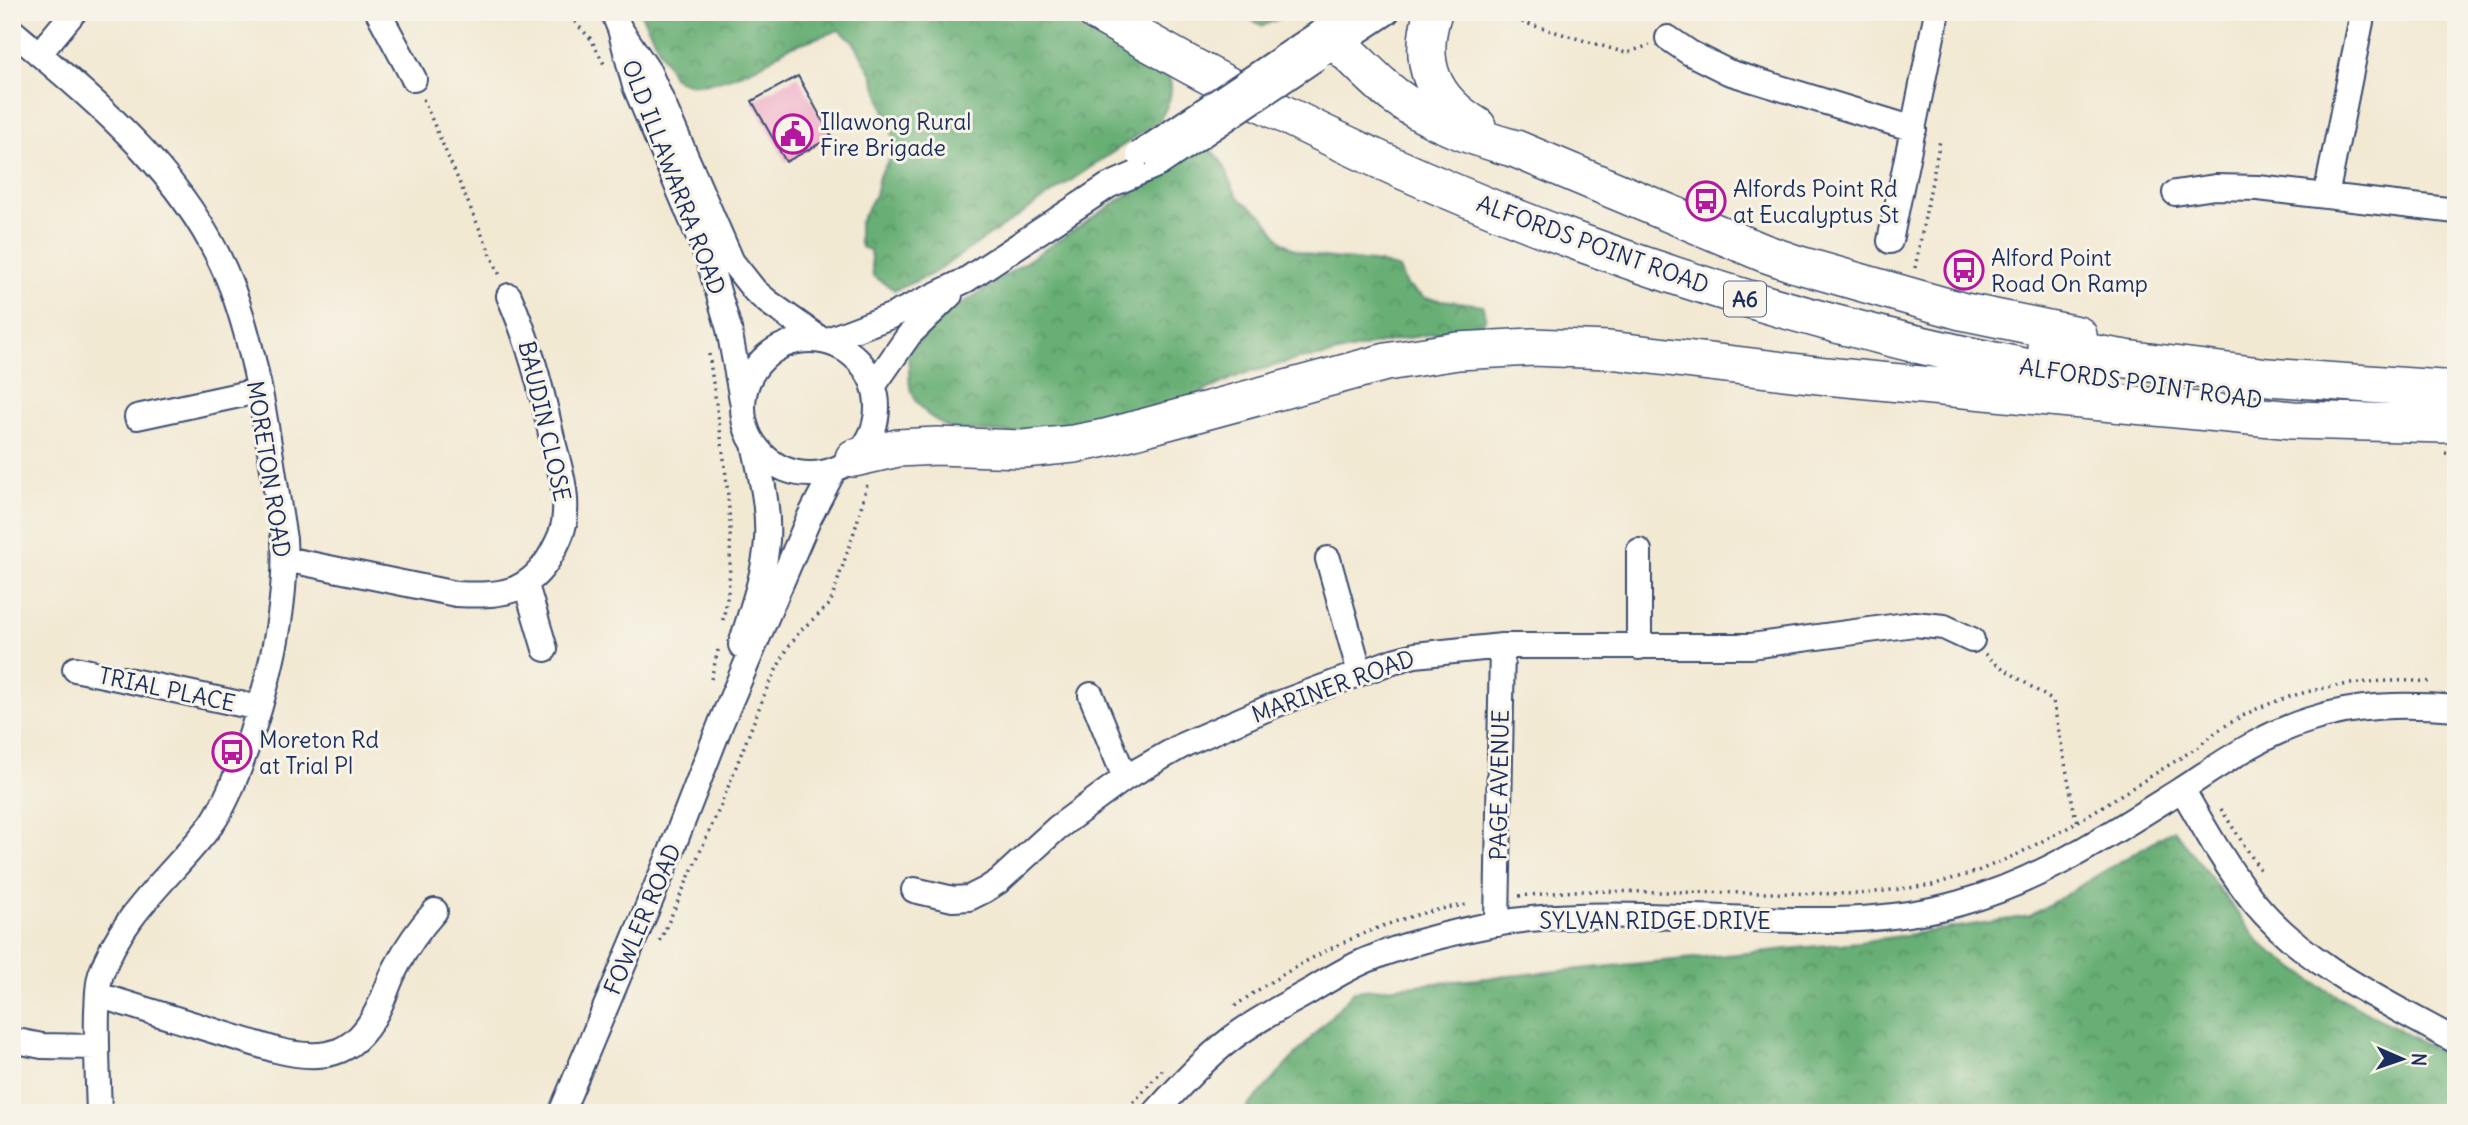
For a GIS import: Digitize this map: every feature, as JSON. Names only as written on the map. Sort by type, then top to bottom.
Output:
[{"type":"highway","name":"ALFORDS POINT ROAD","points":[[1096,12],[1297,121],[1432,183],[1600,250],[1772,307],[1911,344],[2088,379],[2450,423]]},
{"type":"highway","name":"ALFORDS POINT ROAD","points":[[1138,12],[1314,106],[1443,165],[1568,214],[1742,273],[1903,316],[2019,341],[2114,357],[2304,381],[2450,423]]},
{"type":"highway","points":[[1433,12],[1426,50],[1430,76],[1437,89],[1456,112],[1516,149]]},
{"type":"highway","points":[[1324,40],[1393,95],[1423,115],[1474,137],[1516,149],[1764,253],[1916,299],[2009,322],[2112,342],[2304,366],[2450,423]]},
{"type":"highway","points":[[853,469],[898,448],[937,446],[1023,449],[1074,444],[1386,362],[1458,351],[1532,347],[1609,350],[1815,375],[2293,420],[2450,423]]},
{"type":"street","points":[[39,54],[74,12]]},
{"type":"street","points":[[378,12],[414,79]]},
{"type":"street","points":[[824,341],[891,316],[966,280],[1324,40],[1387,12]]},
{"type":"street","points":[[1890,241],[1937,12]]},
{"type":"street","points":[[2326,196],[2363,12]]},
{"type":"street","name":"OLD ILLAWARRA ROAD","points":[[616,20],[649,72],[732,262],[768,302],[824,341]]},
{"type":"street","name":"OLD ILLAWARRA ROAD","points":[[616,20],[635,86],[709,261],[729,328],[743,407]]},
{"type":"street","name":"MORETON ROAD","points":[[12,31],[144,149],[177,191],[215,250],[232,288],[258,391],[284,539],[285,558],[268,677],[225,802],[211,825],[122,929],[100,978],[96,1047],[99,1113]]},
{"type":"street","points":[[1668,38],[1690,53],[1728,72],[1914,129]]},
{"type":"street","points":[[2175,193],[2215,187],[2237,187],[2456,211]]},
{"type":"street","points":[[874,386],[909,335],[966,280]]},
{"type":"street","name":"BAUDIN CLOSE","points":[[509,296],[534,360],[565,503],[562,533],[548,560],[526,585]]},
{"type":"street","points":[[824,341],[846,350],[863,366],[874,386],[877,405],[875,425],[853,469],[812,474],[789,471],[769,460],[754,444],[746,426],[743,407],[745,391],[751,375],[773,351],[788,343],[824,341]]},
{"type":"street","points":[[137,416],[258,391]]},
{"type":"street","name":"FOWLER ROAD","points":[[721,723],[761,573],[767,540],[765,491],[754,444]]},
{"type":"street","name":"FOWLER ROAD","points":[[561,1113],[670,854],[721,723],[809,518],[853,469]]},
{"type":"street","points":[[1639,551],[1639,647]]},
{"type":"street","points":[[285,558],[456,594],[483,595],[526,585],[545,649]]},
{"type":"street","points":[[1328,559],[1360,673]]},
{"type":"street","name":"MARINER ROAD","points":[[914,890],[953,899],[969,898],[999,881],[1057,828],[1125,778],[1210,732],[1360,673],[1415,655],[1502,646],[1751,646],[1914,625],[1944,628],[1972,640]]},
{"type":"street","name":"PAGE AVENUE","points":[[1497,912],[1502,646]]},
{"type":"street","name":"TRIAL PLACE","points":[[75,670],[259,708]]},
{"type":"street","points":[[1090,695],[1125,778]]},
{"type":"street","name":"SYLVAN RIDGE DRIVE","points":[[1155,1113],[1199,1067],[1232,1038],[1342,972],[1373,957],[1418,943],[1497,912],[1573,917],[1690,917],[1819,922],[1876,920],[1911,915],[1963,902],[2038,875],[2065,861],[2256,741],[2308,720],[2334,713],[2383,706],[2456,708]]},
{"type":"street","points":[[2182,789],[2253,901],[2289,938],[2330,971],[2456,1041]]},
{"type":"street","points":[[98,995],[287,1052],[327,1056],[360,1037],[372,1021],[407,946],[435,911]]},
{"type":"street","points":[[12,1040],[42,1046],[96,1047]]},
{"type":"path","points":[[565,12],[591,39],[606,68]]},
{"type":"path","points":[[1495,14],[1626,54],[1668,38]]},
{"type":"path","points":[[414,79],[509,296]]},
{"type":"path","points":[[1914,273],[1940,140]]},
{"type":"path","points":[[709,349],[722,433],[729,530],[729,581],[721,631]]},
{"type":"path","points":[[659,943],[721,805],[769,683],[800,631],[830,604],[857,523],[864,491],[853,469]]},
{"type":"path","points":[[1972,640],[1995,663],[2053,701],[2078,822]]},
{"type":"path","points":[[711,679],[719,643]]},
{"type":"path","points":[[1228,1012],[1289,971],[1353,939],[1402,920],[1435,911],[1497,912],[1529,894],[1575,891],[1831,894],[1895,891],[1955,879],[1997,864],[2078,822],[2198,747],[2229,724],[2271,704],[2341,685],[2402,680],[2443,683]]},
{"type":"path","points":[[2219,805],[2263,874]]},
{"type":"path","points":[[1124,1113],[1169,1063]]},
{"type":"green space","points":[[640,12],[1056,12],[1074,25],[1109,40],[1167,73],[1171,92],[1159,121],[932,274],[895,290],[873,276],[870,250],[861,247],[859,240],[859,224],[875,195],[879,176],[890,158],[895,142],[872,74],[853,41],[839,30],[787,48],[760,65],[735,76],[693,84],[681,82],[673,76]]},
{"type":"green space","points":[[1235,12],[1293,12],[1263,26]]},
{"type":"green space","points":[[1204,144],[1223,164],[1239,198],[1261,214],[1291,248],[1312,255],[1375,262],[1399,269],[1406,285],[1425,298],[1482,305],[1486,317],[1482,325],[1299,359],[1240,375],[1198,394],[1058,435],[951,430],[928,415],[916,401],[910,388],[908,352],[947,314]]},
{"type":"green space","points":[[2174,829],[2260,943],[2321,987],[2456,1061],[2456,1113],[1242,1113],[1354,991],[1860,942],[2030,916]]},
{"type":"building","points":[[798,76],[832,137],[786,162],[752,101]]},
{"type":"place","name":"Illawong Rural Fire Brigade","points":[[793,134]]},
{"type":"place","name":"Alfords Point Rd at Eucalyptus St","points":[[1706,201]]},
{"type":"place","name":"Alford Point Road On Ramp","points":[[1964,270]]},
{"type":"place","name":"Moreton Rd at Trial Pl","points":[[232,752]]}]
